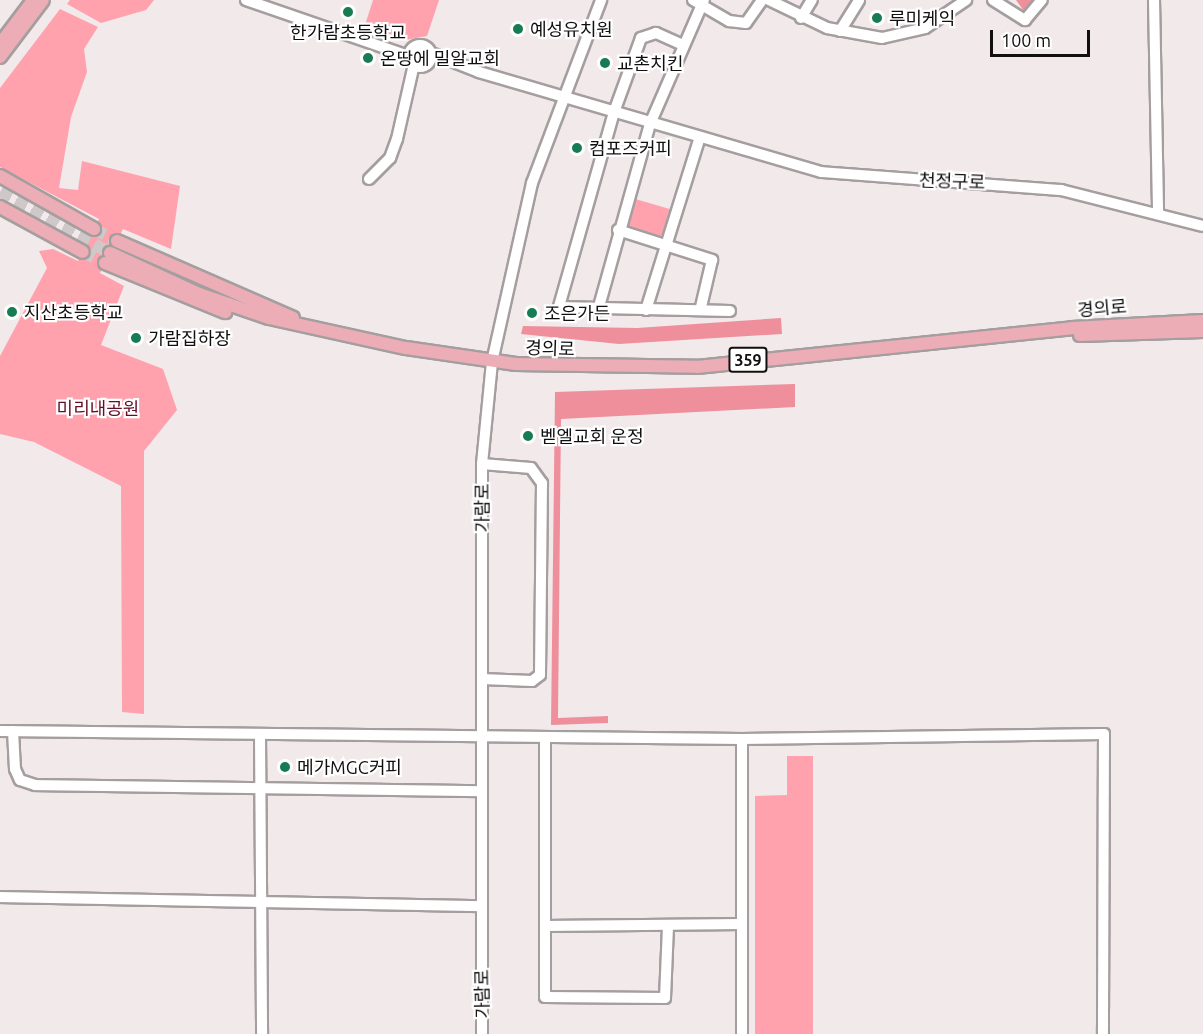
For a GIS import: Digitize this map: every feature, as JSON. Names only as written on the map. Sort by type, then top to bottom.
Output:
[{"type":"main road","points":[[19,20],[26,0]]},
{"type":"main road","points":[[0,44],[33,0]]},
{"type":"main road","points":[[0,57],[43,0]]},
{"type":"main road","points":[[0,176],[94,229]]},
{"type":"main road","points":[[0,207],[83,252]]},
{"type":"main road","points":[[117,241],[299,321]]},
{"type":"main road","points":[[108,258],[191,301],[264,325],[299,321]]},
{"type":"main road","points":[[1071,332],[1139,315],[1203,314]]},
{"type":"main road","name":"경의로","points":[[299,321],[492,362],[697,367],[1004,336],[1203,321]]},
{"type":"main road","name":"경의로","points":[[1071,332],[1203,331]]},
{"type":"main road","points":[[1071,332],[1203,338]]},
{"type":"street","name":"천정구로","points":[[246,0],[419,59],[561,96],[650,124],[820,172],[1038,187],[1203,226]]},
{"type":"street","name":"가람로","points":[[483,1034],[479,906],[479,791],[482,738],[482,464],[492,362],[532,183],[561,96],[601,0]]},
{"type":"street","points":[[598,310],[618,230],[650,124],[699,2],[729,21],[746,23],[762,0]]},
{"type":"street","points":[[769,0],[801,18],[840,31],[905,35],[946,18],[966,0]]},
{"type":"street","points":[[801,18],[812,0]]},
{"type":"street","points":[[840,31],[859,0]]},
{"type":"street","points":[[993,0],[1005,4],[1025,20],[1042,0]]},
{"type":"street","points":[[1154,0],[1158,214]]},
{"type":"street","points":[[682,45],[656,33],[644,35],[614,112],[558,302],[562,309],[646,310],[701,307],[730,311]]},
{"type":"street","points":[[369,179],[390,158],[419,59]]},
{"type":"street","points":[[646,310],[700,137]]},
{"type":"street","points":[[618,230],[714,263],[701,307]]},
{"type":"street","points":[[482,464],[531,468],[542,483],[540,675],[532,681],[482,679]]},
{"type":"street","points":[[0,731],[260,736],[742,739],[1104,734],[1104,1034]]},
{"type":"street","points":[[13,731],[15,770],[27,783],[479,791]]},
{"type":"street","points":[[260,736],[262,1034]]},
{"type":"street","points":[[545,738],[545,998],[665,998],[668,926]]},
{"type":"street","points":[[742,739],[742,1034]]},
{"type":"street","points":[[0,897],[479,906]]},
{"type":"street","points":[[545,926],[742,924]]},
{"type":"green space","points":[[70,0],[154,0],[146,10],[101,23],[67,4]]},
{"type":"green space","points":[[373,0],[439,0],[427,36],[406,40],[365,25]]},
{"type":"green space","name":"미리내공원","points":[[60,9],[98,27],[84,49],[87,72],[71,117],[59,188],[78,190],[82,161],[180,186],[171,249],[123,229],[100,273],[124,286],[101,345],[163,369],[177,410],[144,451],[144,714],[122,712],[121,486],[34,442],[0,434],[0,356],[47,268],[39,251],[53,249],[78,261],[99,219],[0,167],[0,88]]},
{"type":"green space","points":[[632,198],[673,210],[666,232],[660,236],[628,227]]},
{"type":"green space","points":[[787,756],[813,756],[813,1034],[755,1034],[755,796],[787,795]]},
{"type":"shaded area","points":[[1016,0],[1037,0],[1026,14]]},
{"type":"shaded area","points":[[781,318],[782,334],[619,344],[521,334],[523,326],[637,328]]},
{"type":"shaded area","points":[[795,384],[795,407],[561,419],[558,718],[608,716],[608,723],[551,725],[555,392]]},
{"type":"tunnel","points":[[0,192],[110,253]]},
{"type":"tunnel","points":[[94,229],[117,241]]},
{"type":"tunnel","points":[[83,252],[105,263]]},
{"type":"place","name":"한가람초등학교","points":[[348,12]]},
{"type":"place","name":"루미케익","points":[[877,18]]},
{"type":"place","name":"예성유치원","points":[[518,29]]},
{"type":"place","name":"온땅에 밀알교회","points":[[368,58]]},
{"type":"place","name":"교촌치킨","points":[[605,63]]},
{"type":"place","name":"컴포즈커피","points":[[577,148]]},
{"type":"place","name":"지산초등학교","points":[[12,312]]},
{"type":"place","name":"조은가든","points":[[532,313]]},
{"type":"place","name":"가람집하장","points":[[136,338]]},
{"type":"place","name":"벧엘교회 운정","points":[[528,436]]},
{"type":"place","name":"메가MGC커피","points":[[285,767]]}]
